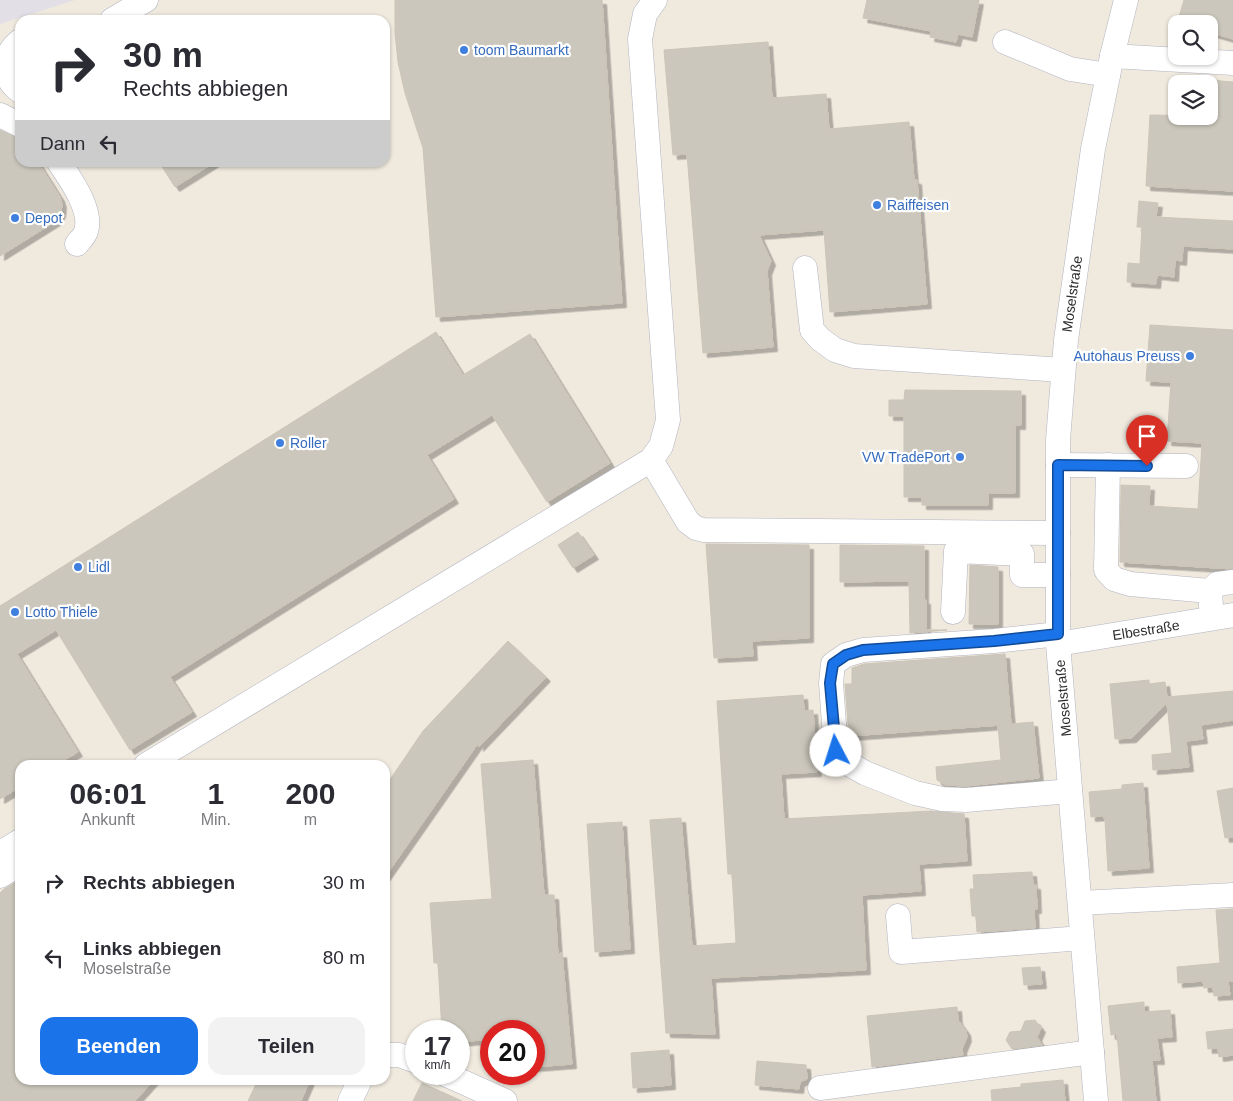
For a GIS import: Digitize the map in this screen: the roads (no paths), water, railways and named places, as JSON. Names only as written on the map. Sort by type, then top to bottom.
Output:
[{"type":"street","points":[[120,15],[146,0]]},
{"type":"street","points":[[154,760],[651,460],[661,446],[668,420],[640,39],[645,14],[655,0]]},
{"type":"street","name":"Moselstraße","points":[[1096,1101],[1058,639],[1058,465],[1066,340],[1093,149],[1126,0]]},
{"type":"street","points":[[1005,42],[1070,69],[1110,66],[1233,63]]},
{"type":"street","points":[[15,45],[7,58],[3,72],[15,88]]},
{"type":"street","points":[[0,115],[15,122]]},
{"type":"street","points":[[62,167],[81,198],[86,217],[86,232],[77,244]]},
{"type":"street","points":[[805,268],[812,330],[820,340],[835,350],[854,356],[1063,370]]},
{"type":"street","points":[[651,460],[688,522],[696,528],[703,530],[1058,532]]},
{"type":"street","points":[[1058,465],[1186,466]]},
{"type":"street","points":[[1108,465],[1106,570],[1114,579],[1130,584],[1210,591]]},
{"type":"street","points":[[953,612],[956,551],[1022,554],[1022,575],[1058,575]]},
{"type":"street","points":[[1210,591],[1217,584],[1233,582]]},
{"type":"street","points":[[1210,591],[1222,617]]},
{"type":"street","name":"Elbestraße","points":[[1070,791],[966,800],[942,799],[915,793],[842,760],[836,751],[830,683],[833,664],[846,655],[863,650],[994,641],[1058,639],[1222,617]]},
{"type":"street","points":[[0,853],[15,844]]},
{"type":"street","points":[[0,876],[15,867]]},
{"type":"street","points":[[1080,903],[1233,895]]},
{"type":"street","points":[[898,916],[901,952],[1082,938]]},
{"type":"street","points":[[820,1088],[1092,1052]]},
{"type":"street","points":[[350,1101],[358,1085]]},
{"type":"street","points":[[469,1085],[505,1101]]},
{"type":"place","name":"toom Baumarkt","points":[[464,50]]},
{"type":"place","name":"Raiffeisen","points":[[877,205]]},
{"type":"place","name":"Depot","points":[[15,218]]},
{"type":"place","name":"Autohaus Preuss","points":[[1190,356]]},
{"type":"place","name":"Roller","points":[[280,443]]},
{"type":"place","name":"VW TradePort","points":[[960,457]]},
{"type":"place","name":"Lidl","points":[[78,567]]},
{"type":"place","name":"Lotto Thiele","points":[[15,612]]}]
